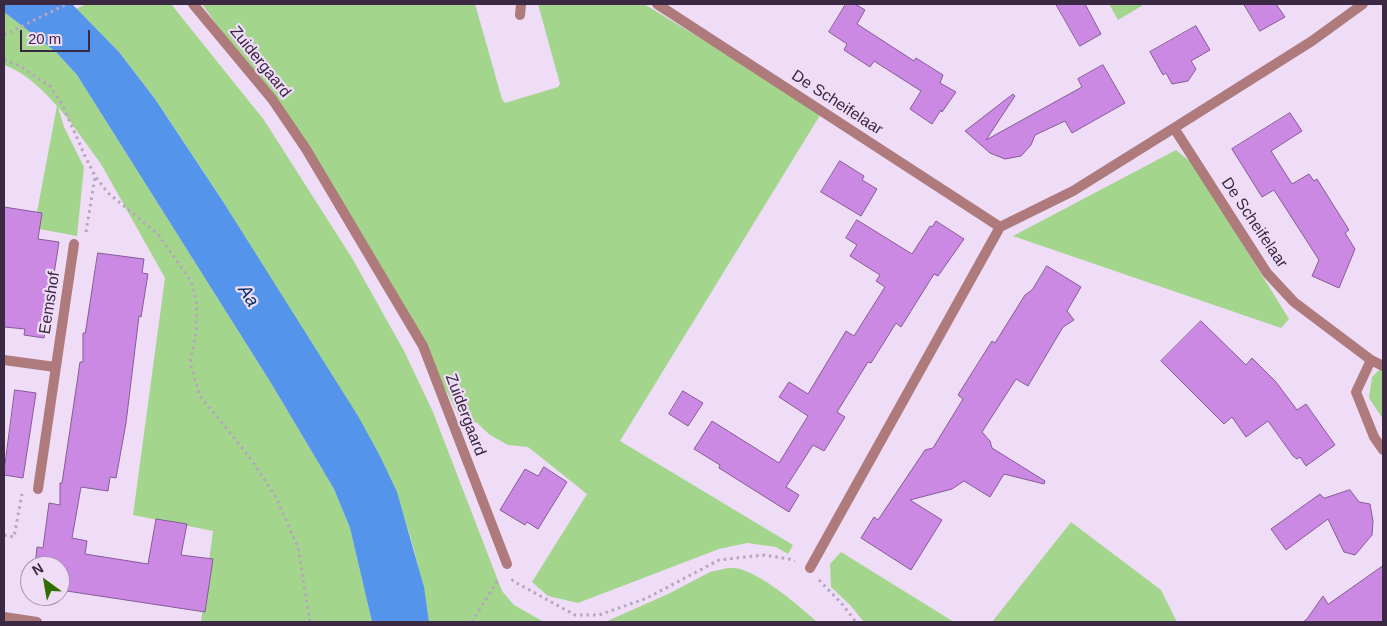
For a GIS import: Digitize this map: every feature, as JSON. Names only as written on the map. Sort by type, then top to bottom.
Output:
[{"type":"street","name":"Zuidergaard","points":[[193,4],[272,99],[306,149],[423,346],[507,564]]},
{"type":"street","points":[[520,15],[521,4]]},
{"type":"street","name":"De Scheifelaar","points":[[658,4],[1000,227]]},
{"type":"street","points":[[810,568],[1000,227],[1073,191],[1312,42],[1362,4]]},
{"type":"street","name":"De Scheifelaar","points":[[1174,128],[1267,273],[1294,302],[1371,360],[1383,366]]},
{"type":"street","name":"Eemshof","points":[[38,489],[74,244]]},
{"type":"street","points":[[4,360],[55,367]]},
{"type":"street","points":[[1371,360],[1356,392],[1374,437],[1383,450]]},
{"type":"street","points":[[4,617],[37,622]]},
{"type":"path","points":[[5,34],[66,4]]},
{"type":"path","points":[[4,60],[18,65],[50,86],[62,104],[95,176],[108,193],[158,234],[192,281],[197,305],[196,333],[190,363],[200,396],[248,455],[276,496],[298,547],[310,622]]},
{"type":"path","points":[[74,244],[84,245],[95,176]]},
{"type":"path","points":[[4,535],[14,537],[23,487],[38,489]]},
{"type":"path","points":[[507,564],[513,581],[575,615],[599,616],[647,598],[719,560],[764,555],[788,559],[810,568],[823,586],[842,604],[856,622]]},
{"type":"path","points":[[472,622],[507,564]]},
{"type":"green space","points":[[86,4],[171,4],[264,120],[352,258],[404,351],[433,412],[502,591],[514,605],[544,622],[429,622],[416,558],[404,517],[380,456],[222,200],[155,99],[119,52],[76,9]]},
{"type":"green space","points":[[202,4],[475,4],[502,99],[505,103],[558,87],[560,84],[538,4],[644,4],[822,112],[620,441],[793,545],[788,554],[776,547],[747,543],[719,549],[578,603],[548,596],[532,582],[587,494],[528,447],[508,445],[490,435],[476,422],[465,430],[449,396],[314,161]]},
{"type":"green space","points":[[1109,4],[1145,4],[1118,20]]},
{"type":"green space","points":[[4,12],[56,52],[77,75],[271,383],[334,489],[350,528],[372,622],[201,622],[213,531],[133,515],[165,278],[101,164],[58,107],[64,127],[84,167],[77,236],[34,228],[57,106],[33,82],[19,72],[4,65]]},
{"type":"green space","points":[[1176,150],[1193,164],[1289,319],[1281,328],[1013,236]]},
{"type":"green space","points":[[1383,366],[1383,419],[1369,398],[1372,377]]},
{"type":"green space","points":[[1071,522],[1161,590],[1177,622],[992,622]]},
{"type":"green space","points":[[841,552],[954,622],[864,622],[831,587],[830,564]]},
{"type":"green space","points":[[728,568],[741,569],[753,574],[792,600],[817,622],[605,622],[668,594],[710,572]]},
{"type":"water","name":"Aa","points":[[4,4],[72,4],[119,52],[155,99],[222,200],[358,416],[380,456],[397,492],[424,587],[429,622],[372,622],[350,528],[334,489],[271,383],[77,75],[56,52],[4,12]]},
{"type":"building","points":[[846,4],[855,4],[865,10],[857,24],[914,61],[916,58],[943,75],[940,83],[956,92],[932,124],[910,109],[921,91],[874,61],[870,67],[844,50],[847,44],[829,32]]},
{"type":"building","points":[[1056,4],[1085,4],[1101,34],[1080,46]]},
{"type":"building","points":[[1244,4],[1276,4],[1285,17],[1260,31]]},
{"type":"building","points":[[1196,26],[1210,50],[1191,61],[1196,69],[1188,81],[1172,84],[1166,73],[1163,75],[1150,52]]},
{"type":"building","points":[[1103,65],[1125,103],[1072,133],[1065,121],[1035,135],[1031,145],[1021,156],[1005,159],[990,153],[965,131],[1013,94],[1015,96],[986,140],[1082,87],[1078,79]]},
{"type":"building","points":[[1290,113],[1302,131],[1271,151],[1292,184],[1309,174],[1314,181],[1317,179],[1349,230],[1345,233],[1355,249],[1339,288],[1312,276],[1319,260],[1274,190],[1262,197],[1232,149]]},
{"type":"building","points":[[840,161],[864,176],[862,180],[877,189],[861,216],[821,192]]},
{"type":"building","points":[[4,207],[42,213],[38,239],[59,242],[44,338],[24,335],[25,329],[4,327]]},
{"type":"building","points":[[857,220],[912,254],[930,226],[932,227],[936,221],[964,239],[938,276],[934,274],[901,327],[896,323],[871,363],[868,362],[837,412],[845,417],[824,451],[813,445],[786,487],[799,495],[789,512],[719,468],[720,465],[694,449],[712,421],[779,463],[808,416],[779,397],[789,382],[808,394],[846,331],[854,336],[885,287],[876,281],[880,275],[850,256],[857,245],[846,238]]},
{"type":"building","points":[[98,253],[144,259],[142,273],[148,274],[141,317],[139,316],[126,423],[116,478],[110,477],[108,491],[81,487],[72,538],[87,541],[85,554],[148,564],[156,519],[187,524],[181,555],[213,559],[205,612],[70,592],[70,556],[36,556],[37,547],[43,548],[49,503],[60,505],[60,483],[62,483],[80,362],[83,362],[83,333],[85,333]]},
{"type":"building","points":[[1047,266],[1081,287],[1067,311],[1074,320],[1063,327],[1028,386],[1016,379],[982,432],[990,441],[992,448],[1045,481],[1044,484],[1004,474],[990,497],[964,481],[952,489],[910,500],[942,520],[911,570],[861,538],[874,517],[878,520],[925,450],[933,448],[963,399],[958,395],[992,341],[995,343],[1025,295],[1032,290]]},
{"type":"building","points":[[1201,321],[1246,365],[1252,358],[1276,382],[1297,410],[1306,404],[1335,445],[1306,466],[1300,457],[1297,459],[1293,456],[1268,421],[1246,437],[1232,417],[1224,424],[1161,361]]},
{"type":"building","points":[[15,390],[36,393],[23,478],[4,475]]},
{"type":"building","points":[[683,391],[703,403],[688,426],[669,414]]},
{"type":"building","points":[[544,467],[567,482],[538,529],[527,522],[525,525],[500,510],[525,469],[538,476]]},
{"type":"building","points":[[1350,490],[1359,502],[1370,504],[1373,521],[1372,535],[1355,555],[1344,552],[1328,519],[1286,550],[1271,529],[1320,494],[1324,498]]},
{"type":"building","points":[[1383,566],[1383,622],[1303,622],[1323,596],[1328,604]]}]
